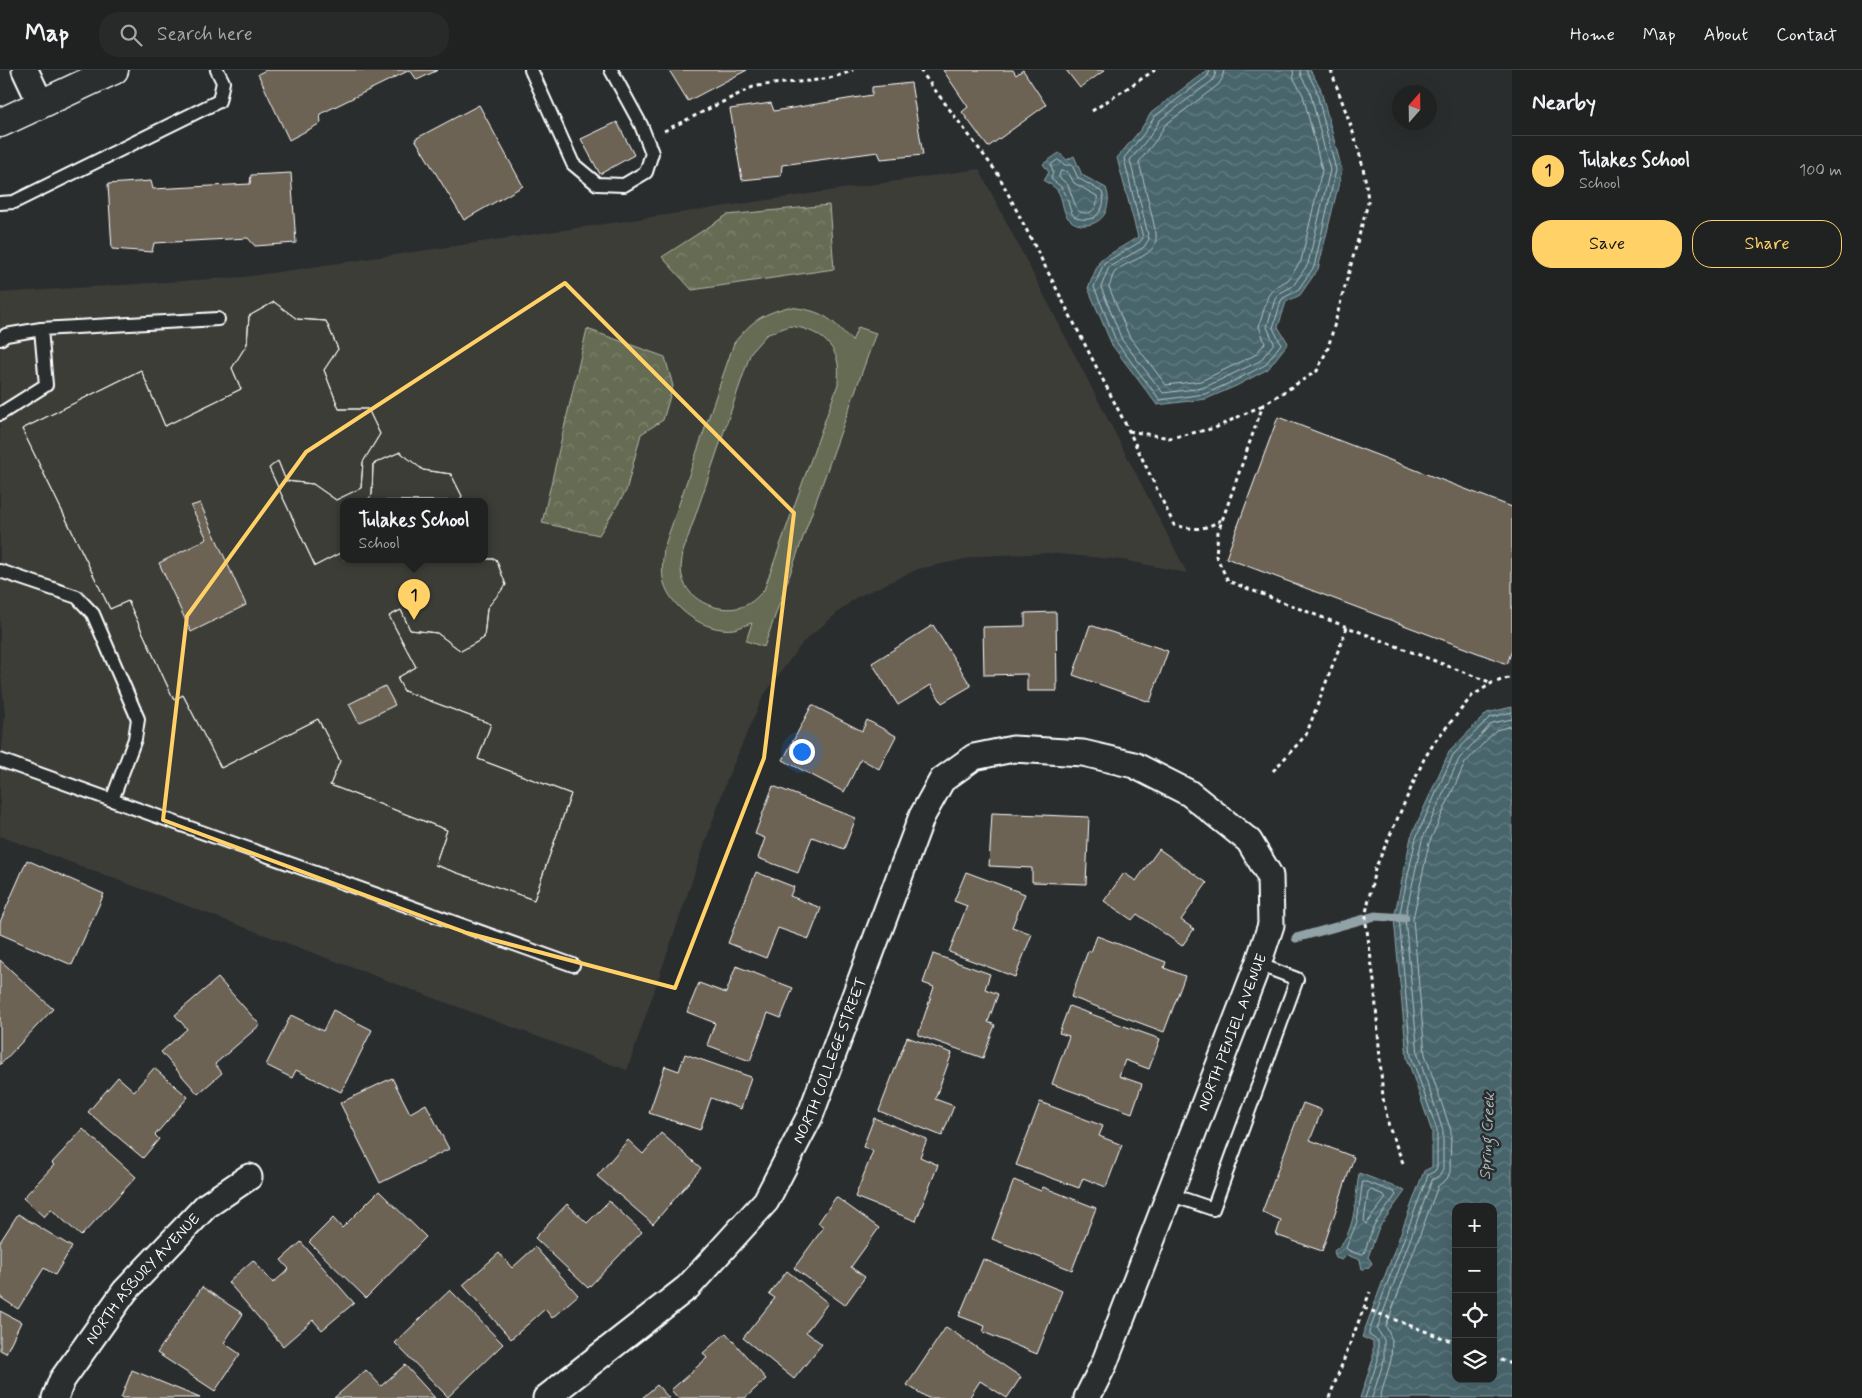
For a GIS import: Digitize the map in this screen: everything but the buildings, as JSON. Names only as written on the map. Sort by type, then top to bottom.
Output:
[{"type":"street","points":[[25,70],[41,104]]},
{"type":"street","points":[[0,123],[114,70]]},
{"type":"street","name":"NORTH COLLEGE STREET","points":[[546,1398],[688,1287],[766,1201],[810,1116],[922,816],[942,780],[974,757],[1013,749],[1083,753]]},
{"type":"street","name":"NORTH PENIEL AVENUE","points":[[1083,753],[1134,765],[1189,793],[1249,842],[1270,876],[1271,925],[1258,964],[1104,1364],[1087,1398]]},
{"type":"street","name":"NORTH ASBURY AVENUE","points":[[55,1398],[62,1380],[125,1291],[206,1206],[249,1177]]},
{"type":"lane","points":[[0,203],[14,202],[218,101],[223,82],[217,70]]},
{"type":"lane","points":[[531,70],[573,164],[597,184],[624,185],[646,172],[652,153],[641,125],[611,70]]},
{"type":"lane","points":[[0,339],[41,329],[218,318]]},
{"type":"lane","points":[[0,414],[46,385],[41,329]]},
{"type":"lane","points":[[0,571],[77,597],[93,614],[138,719],[135,739],[112,800]]},
{"type":"lane","points":[[0,760],[573,965]]},
{"type":"lane","points":[[1169,1194],[1213,1210],[1297,979],[1258,964]]},
{"type":"path","points":[[647,140],[681,121],[753,87],[825,79],[853,70]]},
{"type":"path","points":[[920,70],[998,174],[1129,431],[1174,525],[1188,529],[1206,528],[1221,520]]},
{"type":"path","points":[[1092,111],[1155,70]]},
{"type":"path","points":[[1129,431],[1170,438],[1216,428],[1263,405],[1317,371],[1328,348],[1368,203],[1361,154],[1331,70]]},
{"type":"path","points":[[1263,405],[1221,520],[1216,556],[1228,581],[1492,683]]},
{"type":"path","points":[[1273,771],[1306,735],[1346,627]]},
{"type":"path","points":[[1403,1163],[1389,1127],[1383,1098],[1374,981],[1366,923],[1366,913],[1375,870],[1424,759],[1436,740],[1472,696],[1492,683],[1512,677]]},
{"type":"path","points":[[1329,1398],[1370,1292]]},
{"type":"path","points":[[1364,1308],[1452,1341]]},
{"type":"path","points":[[1497,1358],[1512,1364]]},
{"type":"highlighted area","points":[[565,283],[794,513],[764,758],[675,988],[467,933],[163,820],[187,616],[306,452]]},
{"type":"shaded area","points":[[979,169],[1187,573],[1124,560],[1048,553],[979,556],[918,569],[855,598],[803,642],[763,696],[727,779],[627,1070],[0,836],[0,774],[5,714],[0,664],[0,293],[244,277]]},
{"type":"green space","points":[[829,205],[834,269],[692,290],[662,257],[727,215]]},
{"type":"green space","points":[[788,307],[817,313],[831,320],[852,341],[858,327],[876,333],[764,647],[746,641],[752,623],[734,629],[712,627],[701,623],[682,610],[668,593],[663,579],[662,566],[664,548],[734,343],[757,320]],"holes":[[[789,326],[798,327],[821,337],[832,348],[838,364],[838,384],[764,590],[746,605],[737,608],[717,608],[698,600],[685,585],[681,570],[683,552],[751,352],[766,335]]]},
{"type":"green space","points":[[587,329],[665,357],[673,386],[663,420],[641,434],[626,491],[599,535],[542,523]]},
{"type":"water","points":[[1207,70],[1310,70],[1320,87],[1342,170],[1318,269],[1300,295],[1286,302],[1278,327],[1288,343],[1268,369],[1206,399],[1157,405],[1112,345],[1088,288],[1100,260],[1138,237],[1117,158],[1141,129],[1151,113]]},
{"type":"water","points":[[1059,153],[1067,160],[1074,156],[1082,175],[1106,188],[1108,204],[1106,211],[1100,220],[1095,223],[1089,225],[1078,224],[1068,218],[1057,190],[1044,181],[1049,172],[1043,164]]},
{"type":"water","name":"Spring Creek","points":[[1512,707],[1512,1398],[1360,1398],[1373,1359],[1373,1342],[1362,1337],[1424,1171],[1432,1167],[1432,1132],[1407,1058],[1394,918],[1411,837],[1449,752],[1487,713]]},
{"type":"water","points":[[1359,1173],[1405,1191],[1379,1227],[1368,1257],[1372,1263],[1369,1268],[1362,1269],[1360,1260],[1347,1255],[1342,1260],[1336,1258],[1334,1251],[1347,1236],[1351,1226]]},
{"type":"waterway","points":[[1296,938],[1375,916],[1405,918]]},
{"type":"place","name":"Tulakes School","points":[[414,620]]}]
